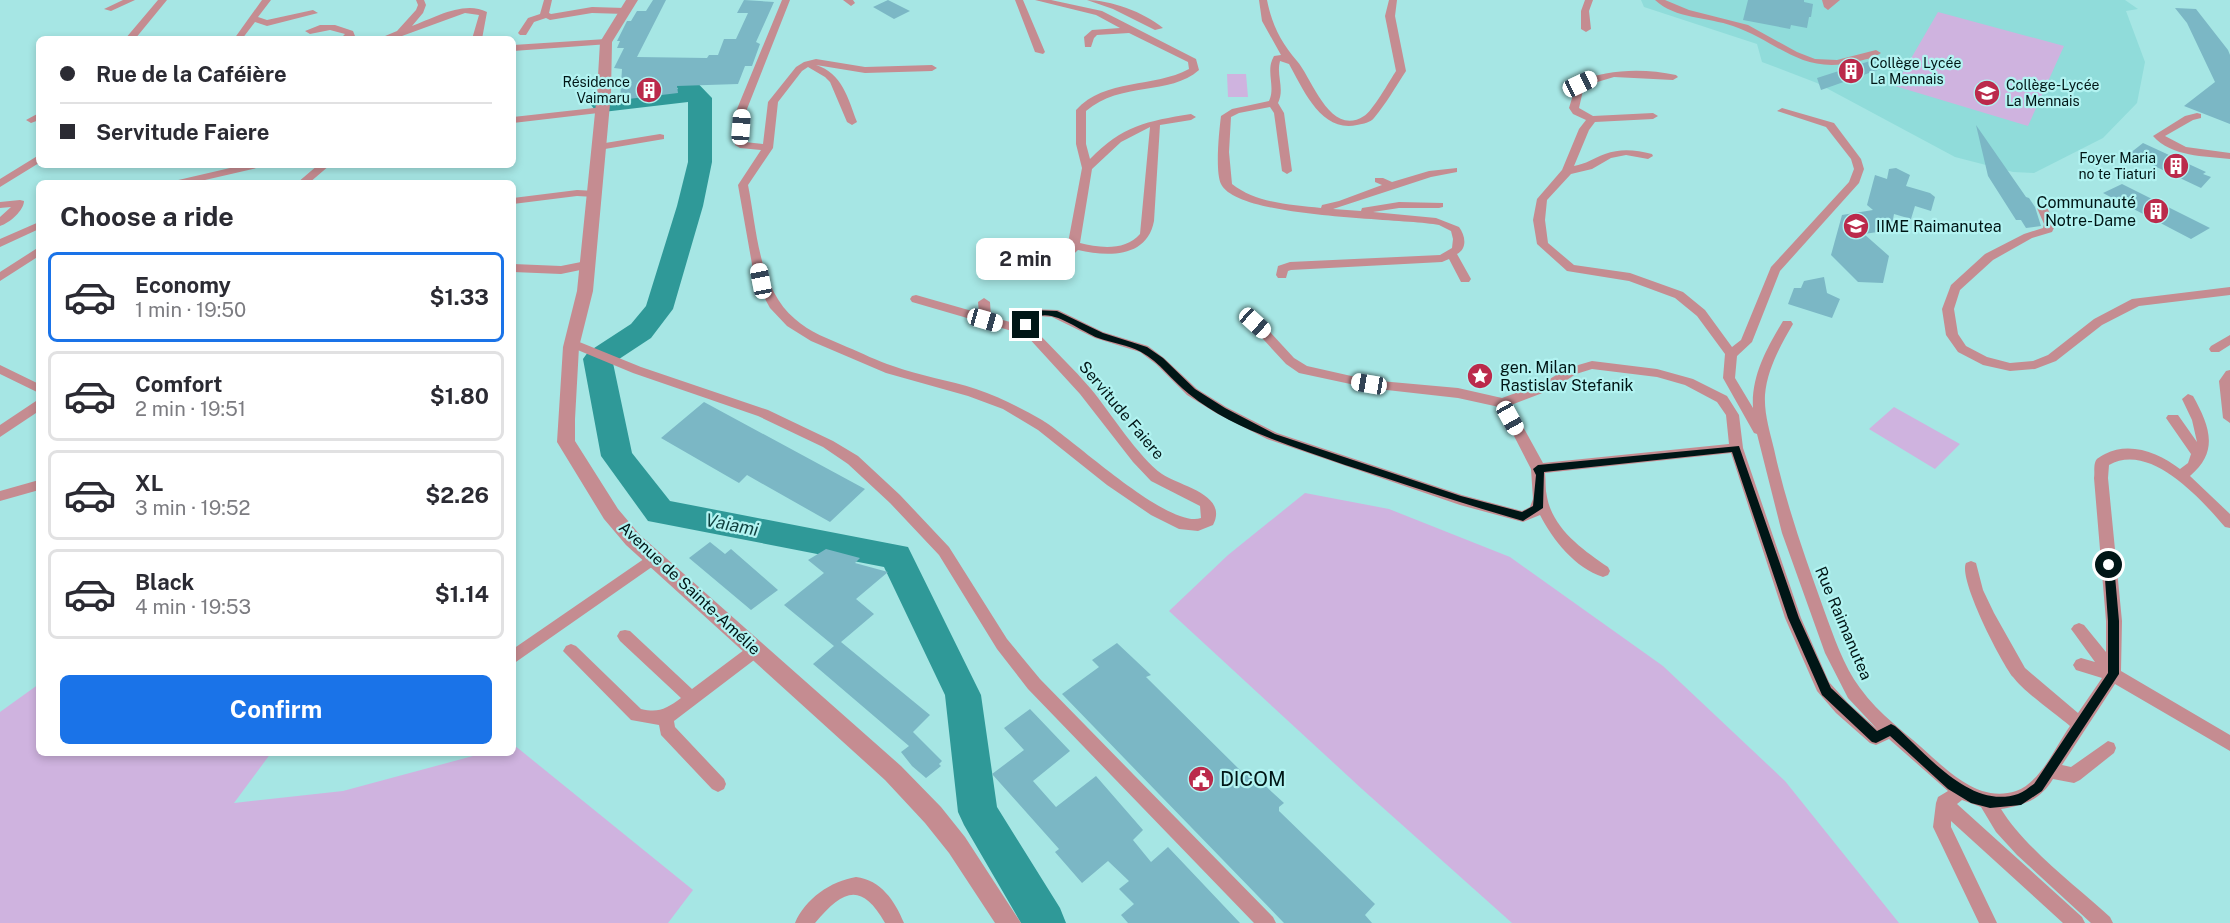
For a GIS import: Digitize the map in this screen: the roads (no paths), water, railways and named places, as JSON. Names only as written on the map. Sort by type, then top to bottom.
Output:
[{"type":"street","points":[[108,9],[131,0]]},
{"type":"street","points":[[133,36],[163,0]]},
{"type":"street","points":[[240,36],[267,0]]},
{"type":"street","points":[[398,36],[420,11],[422,5],[420,0]]},
{"type":"street","points":[[547,15],[544,14],[548,0]]},
{"type":"street","points":[[786,0],[742,109],[740,145],[768,148],[773,102],[799,69],[816,62],[865,70],[932,68]]},
{"type":"street","points":[[1019,0],[1040,52]]},
{"type":"street","points":[[1039,0],[1099,13],[1193,61],[1194,70],[1179,78],[1117,91],[1087,104],[1081,110],[1081,144],[1087,168],[1074,243],[1076,246]]},
{"type":"street","points":[[1091,0],[1116,8],[1158,28]]},
{"type":"street","points":[[1263,0],[1268,21],[1287,58],[1293,62],[1316,102],[1329,117],[1352,122],[1362,122],[1369,118],[1401,71],[1390,12],[1393,0]]},
{"type":"street","points":[[1586,29],[1585,11],[1589,0]]},
{"type":"street","points":[[1659,0],[1678,10],[1735,23],[1766,36],[1813,62],[1836,63],[1876,53]]},
{"type":"street","points":[[1826,0],[1828,7],[1836,0]]},
{"type":"street","points":[[523,33],[531,20],[547,15],[560,16],[628,5]]},
{"type":"street","name":"Avenue de Sainte-Amélie","points":[[628,5],[606,42],[603,110],[595,194],[585,291],[572,344],[567,390],[566,442],[610,514],[654,558],[885,766],[933,815],[974,868],[1009,923]]},
{"type":"street","points":[[399,36],[454,13],[473,9],[484,14],[478,36]]},
{"type":"street","points":[[254,19],[267,23],[313,13]]},
{"type":"street","points":[[310,31],[329,27],[344,30],[350,33],[350,36]]},
{"type":"street","points":[[1088,45],[1089,37],[1095,32],[1130,30]]},
{"type":"street","points":[[516,48],[606,42]]},
{"type":"street","points":[[1274,103],[1278,94],[1274,62],[1277,58],[1287,58]]},
{"type":"street","points":[[799,69],[814,67],[825,70],[833,76],[852,122]]},
{"type":"street","points":[[1653,116],[1592,119],[1577,112],[1574,108],[1580,84],[1599,75],[1673,77]]},
{"type":"street","points":[[1274,103],[1279,113],[1287,171]]},
{"type":"street","points":[[1274,103],[1236,111],[1226,116],[1224,180],[1232,191],[1242,197],[1296,208],[1434,221],[1450,225],[1459,236],[1457,250],[1452,255],[1428,259],[1290,266],[1282,269],[1282,275]]},
{"type":"street","points":[[516,120],[603,110]]},
{"type":"street","points":[[1731,354],[1746,342],[1775,270],[1854,183],[1859,169],[1856,159],[1830,125],[1782,111]]},
{"type":"street","points":[[2196,116],[2158,136],[2167,144],[2180,149],[2230,156]]},
{"type":"street","points":[[1087,168],[1103,150],[1142,125],[1191,117]]},
{"type":"street","points":[[1592,119],[1584,129],[1567,171],[1542,199],[1539,220],[1543,244],[1571,268],[1630,277],[1656,285],[1679,296],[1701,313],[1731,354],[1729,378],[1757,428],[1763,434]]},
{"type":"street","points":[[1076,246],[1097,251],[1113,250],[1139,241],[1146,235],[1155,123]]},
{"type":"street","points":[[599,147],[660,137]]},
{"type":"street","name":"Servitude Faiere","points":[[768,148],[743,185],[761,281],[774,305],[791,323],[815,338],[890,370],[972,392],[1008,406],[1043,427],[1112,481],[1156,511],[1184,525],[1198,525],[1208,521],[1209,510],[1205,502],[1156,477],[1138,458],[1085,391],[1030,332],[1026,325],[1027,319],[1035,312],[1054,313],[1100,335],[1144,349],[1192,392],[1272,436],[1460,500],[1523,517],[1535,511],[1540,500]]},
{"type":"street","points":[[1567,171],[1588,167],[1608,156],[1626,152],[1648,156]]},
{"type":"street","points":[[0,184],[36,160]]},
{"type":"street","points":[[191,180],[244,168]]},
{"type":"street","points":[[306,180],[321,168]]},
{"type":"street","points":[[1296,208],[1332,207],[1384,183],[1453,170]]},
{"type":"street","points":[[516,201],[577,193],[595,194]]},
{"type":"street","points":[[0,205],[20,203],[0,222]]},
{"type":"street","points":[[1354,214],[1383,206],[1439,205]]},
{"type":"street","points":[[2042,208],[2050,224],[2048,230],[2028,236],[1989,257],[1955,288],[1948,309],[1952,335],[1962,349],[1983,361],[2010,367],[2035,365],[2052,358],[2098,322],[2136,302],[2230,291]]},
{"type":"street","points":[[0,243],[36,226]]},
{"type":"street","points":[[1054,274],[1054,269],[1063,256],[1076,246]]},
{"type":"street","points":[[0,277],[36,253]]},
{"type":"street","points":[[1452,255],[1465,279]]},
{"type":"street","points":[[516,268],[561,270],[586,265]]},
{"type":"street","points":[[916,299],[1030,332]]},
{"type":"street","points":[[984,302],[985,320]]},
{"type":"street","points":[[1255,323],[1290,361],[1303,370],[1369,384],[1458,393],[1503,403],[1548,386],[1572,371],[1592,366],[1657,373],[1689,382],[1722,399],[1732,415],[1736,448],[1794,618],[1823,686],[1842,708],[1876,738],[1891,729]]},
{"type":"street","name":"Rue Raimanutea","points":[[1787,324],[1771,351],[1763,374],[1759,396],[1763,434],[1783,520],[1828,640],[1855,694],[1961,791],[1971,797],[1987,801],[2021,799],[2038,788],[2113,674]]},
{"type":"street","points":[[2215,349],[2230,339]]},
{"type":"street","points":[[572,344],[763,413],[800,429],[828,444],[874,478],[944,551],[1002,644],[1034,684],[1267,923]]},
{"type":"street","points":[[0,369],[36,387]]},
{"type":"street","points":[[2230,374],[2225,381],[2230,418]]},
{"type":"street","points":[[2180,477],[2193,466],[2204,440],[2199,420],[2188,399]]},
{"type":"street","points":[[1503,403],[1541,475],[1540,500],[1564,543],[1603,571]]},
{"type":"street","points":[[0,432],[36,406]]},
{"type":"street","points":[[2173,418],[2198,454]]},
{"type":"street","points":[[1538,469],[1736,448]]},
{"type":"street","points":[[2113,674],[2114,621],[2101,478],[2102,462],[2119,453],[2152,458],[2193,484],[2230,523]]},
{"type":"street","points":[[0,496],[36,486]]},
{"type":"street","points":[[516,655],[654,558]]},
{"type":"street","points":[[1971,567],[1976,590],[1987,615],[2019,674],[2079,724]]},
{"type":"street","points":[[2079,629],[2113,674]]},
{"type":"street","points":[[625,636],[692,699]]},
{"type":"street","points":[[571,651],[637,715],[656,718],[666,717],[757,649]]},
{"type":"street","points":[[2081,665],[2113,674],[2230,744]]},
{"type":"street","points":[[666,717],[667,730],[718,784]]},
{"type":"street","points":[[2049,771],[2074,775],[2108,748]]},
{"type":"street","points":[[1961,791],[1944,803],[1942,826],[1988,923]]},
{"type":"street","points":[[1987,801],[2002,826],[2023,849],[2104,923]]},
{"type":"street","points":[[1944,803],[2076,923]]},
{"type":"street","points":[[804,923],[826,900],[841,889],[866,887],[878,898],[895,923]]},
{"type":"waterway","name":"Vaiami","points":[[677,75],[700,98],[700,162],[690,206],[659,309],[641,331],[598,359],[617,456],[660,512],[896,556],[963,695],[978,812],[1045,923]]},
{"type":"waterway","points":[[603,105],[695,94]]},
{"type":"place","name":"Collège Lycée La Mennais","points":[[1851,71]]},
{"type":"place","name":"Résidence Vaimaru","points":[[649,90]]},
{"type":"place","name":"Collège-Lycée La Mennais","points":[[1987,93]]},
{"type":"place","name":"Foyer Maria no te Tiaturi","points":[[2176,166]]},
{"type":"place","name":"Communauté Notre-Dame","points":[[2156,211]]},
{"type":"place","name":"IIME Raimanutea","points":[[1856,226]]},
{"type":"place","name":"gen. Milan Rastislav Stefanik","points":[[1480,376]]},
{"type":"place","name":"DICOM","points":[[1201,779]]}]
